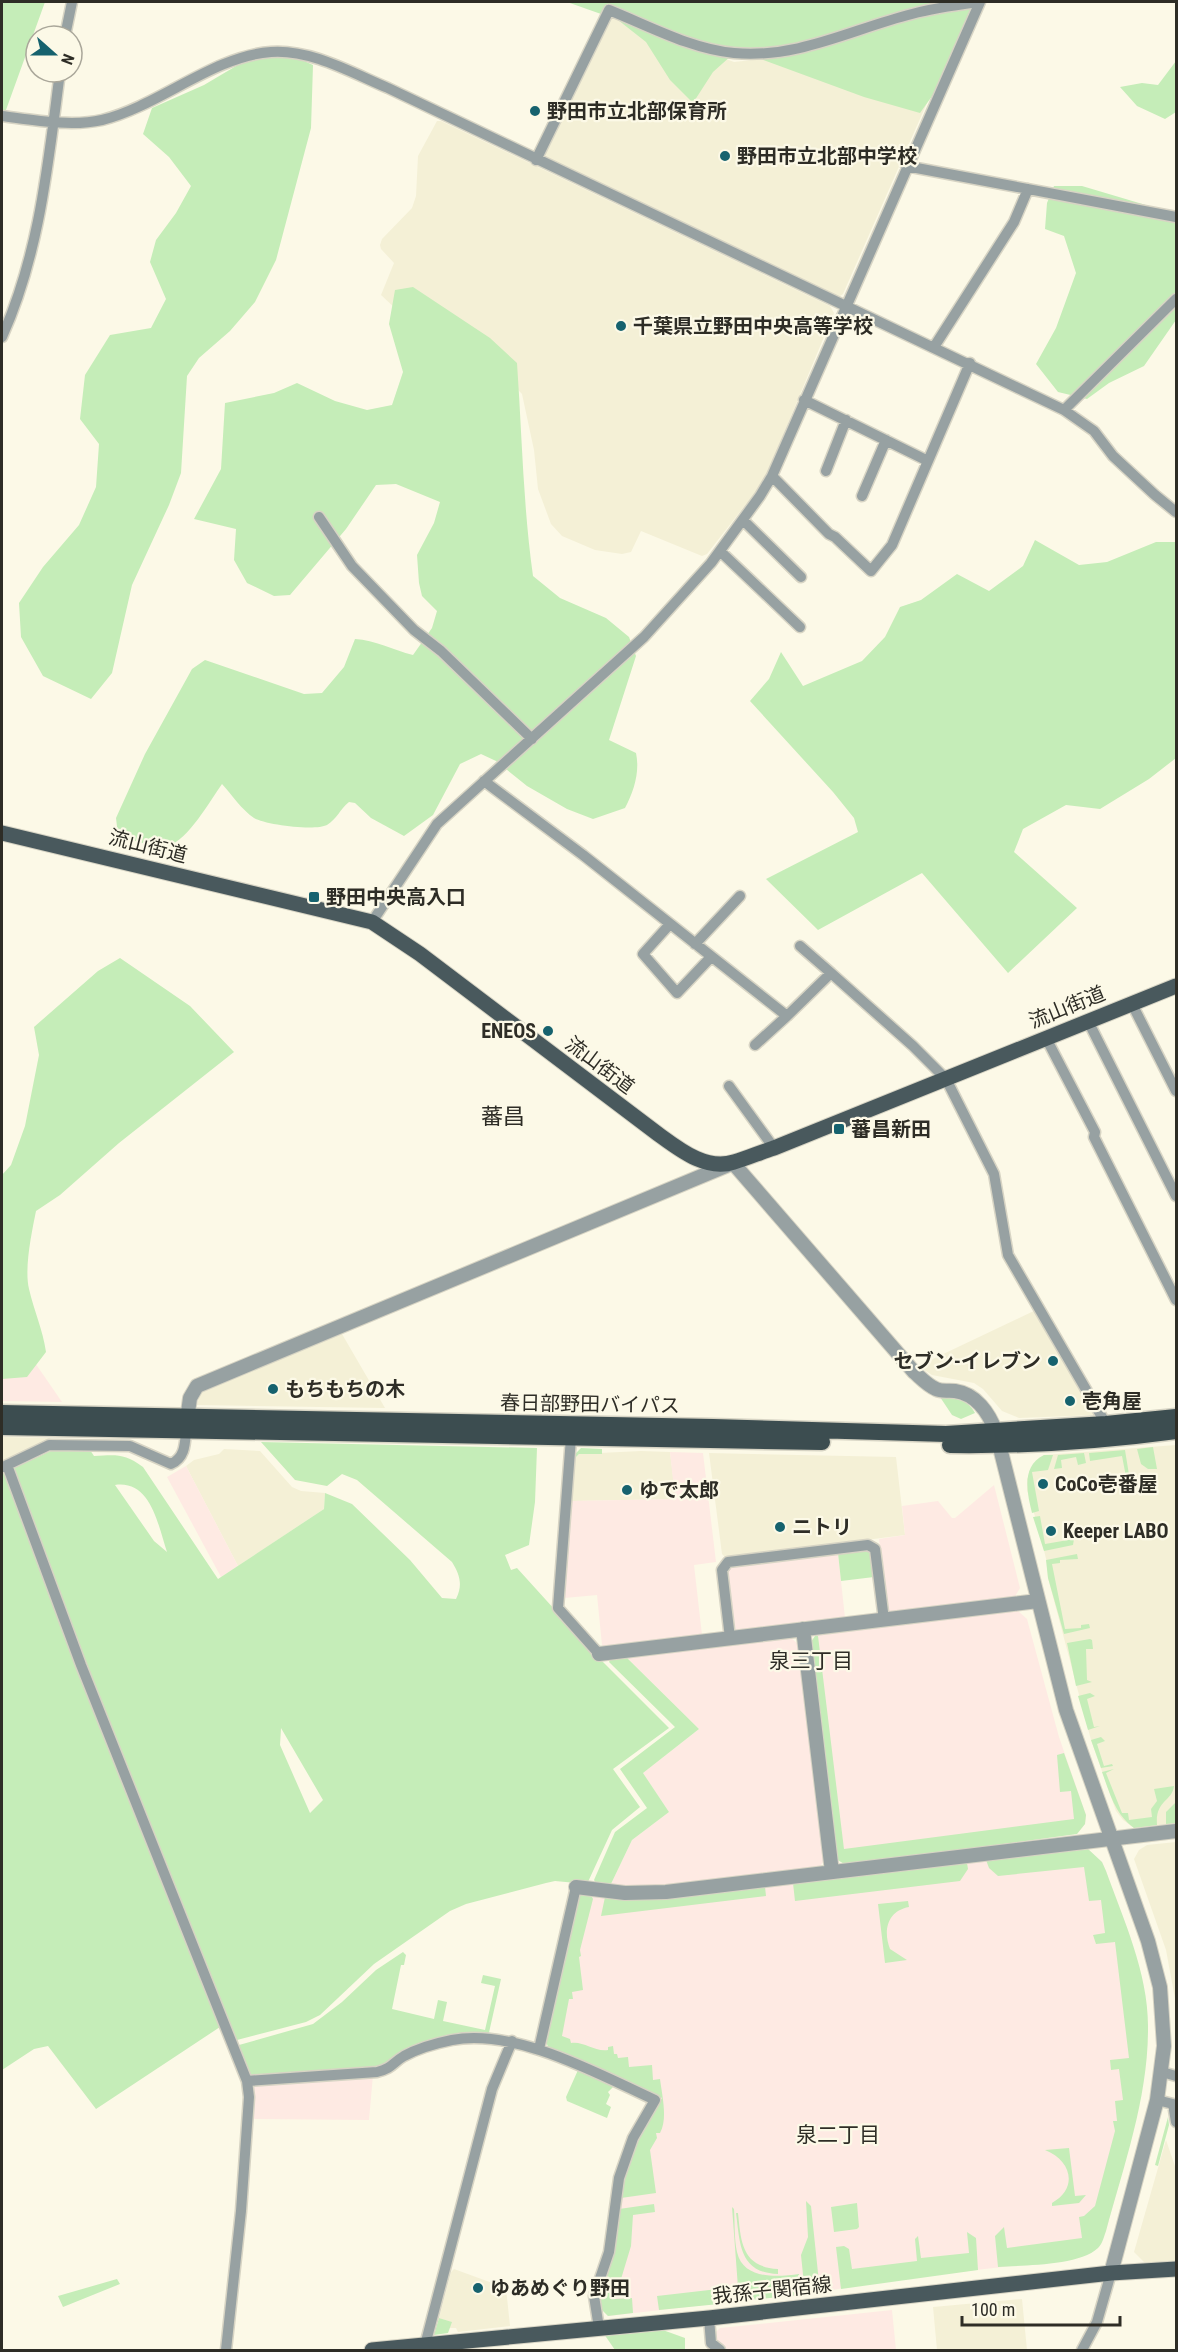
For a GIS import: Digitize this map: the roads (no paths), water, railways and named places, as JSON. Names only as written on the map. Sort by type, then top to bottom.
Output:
[{"type":"highway","name":"春日部野田バイパス","points":[[2,1413],[186,1424],[571,1438],[1101,1439],[1176,1431]]},
{"type":"highway","name":"春日部野田バイパス","points":[[2,1427],[186,1424],[946,1434],[999,1438],[1176,1417]]},
{"type":"main road","name":"流山街道","points":[[2,833],[372,922],[420,954],[679,1149],[714,1165],[733,1163],[774,1148],[1176,986]]},
{"type":"main road","name":"我孫子関宿線","points":[[372,2350],[424,2348],[1112,2273],[1176,2269]]},
{"type":"street","points":[[67,24],[72,2]]},
{"type":"street","points":[[536,160],[609,10],[707,48],[735,53],[772,53],[832,40],[912,14],[980,2]]},
{"type":"street","points":[[372,922],[437,824],[644,637],[682,596],[743,520],[772,476],[906,166],[980,2]]},
{"type":"street","points":[[2,116],[78,123],[100,120],[126,112],[229,63],[272,52],[298,54],[341,68],[970,363],[1064,410],[1094,431],[1113,456],[1176,512]]},
{"type":"street","points":[[2,337],[22,287],[32,254],[49,171],[59,84]]},
{"type":"street","points":[[906,166],[1176,217]]},
{"type":"street","points":[[934,347],[1014,222],[1028,189]]},
{"type":"street","points":[[1064,410],[1176,299]]},
{"type":"street","points":[[772,476],[828,534],[835,537],[871,571],[892,545],[970,363]]},
{"type":"street","points":[[804,400],[928,461]]},
{"type":"street","points":[[826,471],[846,420]]},
{"type":"street","points":[[862,496],[886,440]]},
{"type":"street","points":[[319,516],[352,566],[414,630],[441,651],[532,739]]},
{"type":"street","points":[[743,520],[801,577]]},
{"type":"street","points":[[720,551],[800,627]]},
{"type":"street","points":[[484,781],[583,855],[787,1016]]},
{"type":"street","points":[[695,944],[740,896]]},
{"type":"street","points":[[670,924],[643,954],[677,993],[711,957]]},
{"type":"street","points":[[800,946],[914,1046],[946,1078],[994,1174],[1008,1255],[1106,1424]]},
{"type":"street","points":[[755,1046],[831,973]]},
{"type":"street","points":[[1132,1004],[1176,1091]]},
{"type":"street","points":[[1088,1021],[1176,1196]]},
{"type":"street","points":[[1046,1038],[1095,1132],[1094,1137],[1176,1300]]},
{"type":"street","points":[[729,1086],[774,1148]]},
{"type":"street","points":[[226,2350],[243,2188],[249,2097],[247,2080],[4,1467],[49,1444],[130,1446],[171,1464],[176,1461],[184,1448],[190,1398],[197,1386],[733,1163],[914,1372],[929,1386],[939,1391],[956,1391],[974,1400],[990,1415],[999,1438],[1038,1601],[1075,1739],[1148,1941],[1156,1971],[1163,2021],[1162,2072],[1157,2100],[1112,2273],[1097,2322],[1082,2350]]},
{"type":"street","points":[[571,1438],[558,1608],[600,1654],[1038,1601]]},
{"type":"street","points":[[730,1638],[722,1570],[728,1562],[868,1545],[875,1549],[884,1620]]},
{"type":"street","points":[[803,1629],[832,1872]]},
{"type":"street","points":[[539,2049],[576,1887],[625,1893],[656,1893],[1176,1831]]},
{"type":"street","points":[[247,2080],[377,2072],[389,2069],[404,2056],[453,2040],[512,2041],[539,2049],[655,2100],[633,2138],[619,2178],[609,2252],[594,2296],[598,2328]]},
{"type":"street","points":[[424,2348],[492,2089],[512,2041]]},
{"type":"street","points":[[1162,2072],[1176,2076]]},
{"type":"street","points":[[1157,2100],[1173,2104],[1176,2122]]},
{"type":"street","points":[[709,2318],[711,2343],[720,2350]]},
{"type":"place","name":"野田市立北部保育所","points":[[535,111]]},
{"type":"place","name":"野田市立北部中学校","points":[[725,156]]},
{"type":"place","name":"千葉県立野田中央高等学校","points":[[621,326]]},
{"type":"place","name":"野田中央高入口","points":[[314,897]]},
{"type":"place","name":"ENEOS","points":[[548,1031]]},
{"type":"place","name":"蕃昌新田","points":[[839,1129]]},
{"type":"place","name":"セブン-イレブン","points":[[1053,1361]]},
{"type":"place","name":"もちもちの木","points":[[273,1389]]},
{"type":"place","name":"壱角屋","points":[[1070,1401]]},
{"type":"place","name":"CoCo壱番屋","points":[[1043,1484]]},
{"type":"place","name":"ゆで太郎","points":[[627,1490]]},
{"type":"place","name":"ニトリ","points":[[780,1527]]},
{"type":"place","name":"Keeper LABO","points":[[1051,1531]]},
{"type":"place","name":"ゆあめぐり野田","points":[[478,2288]]},
{"type":"district","name":"蕃昌","points":[[503,1116]]},
{"type":"district","name":"泉三丁目","points":[[811,1661]]},
{"type":"district","name":"泉二丁目","points":[[838,2135]]}]
